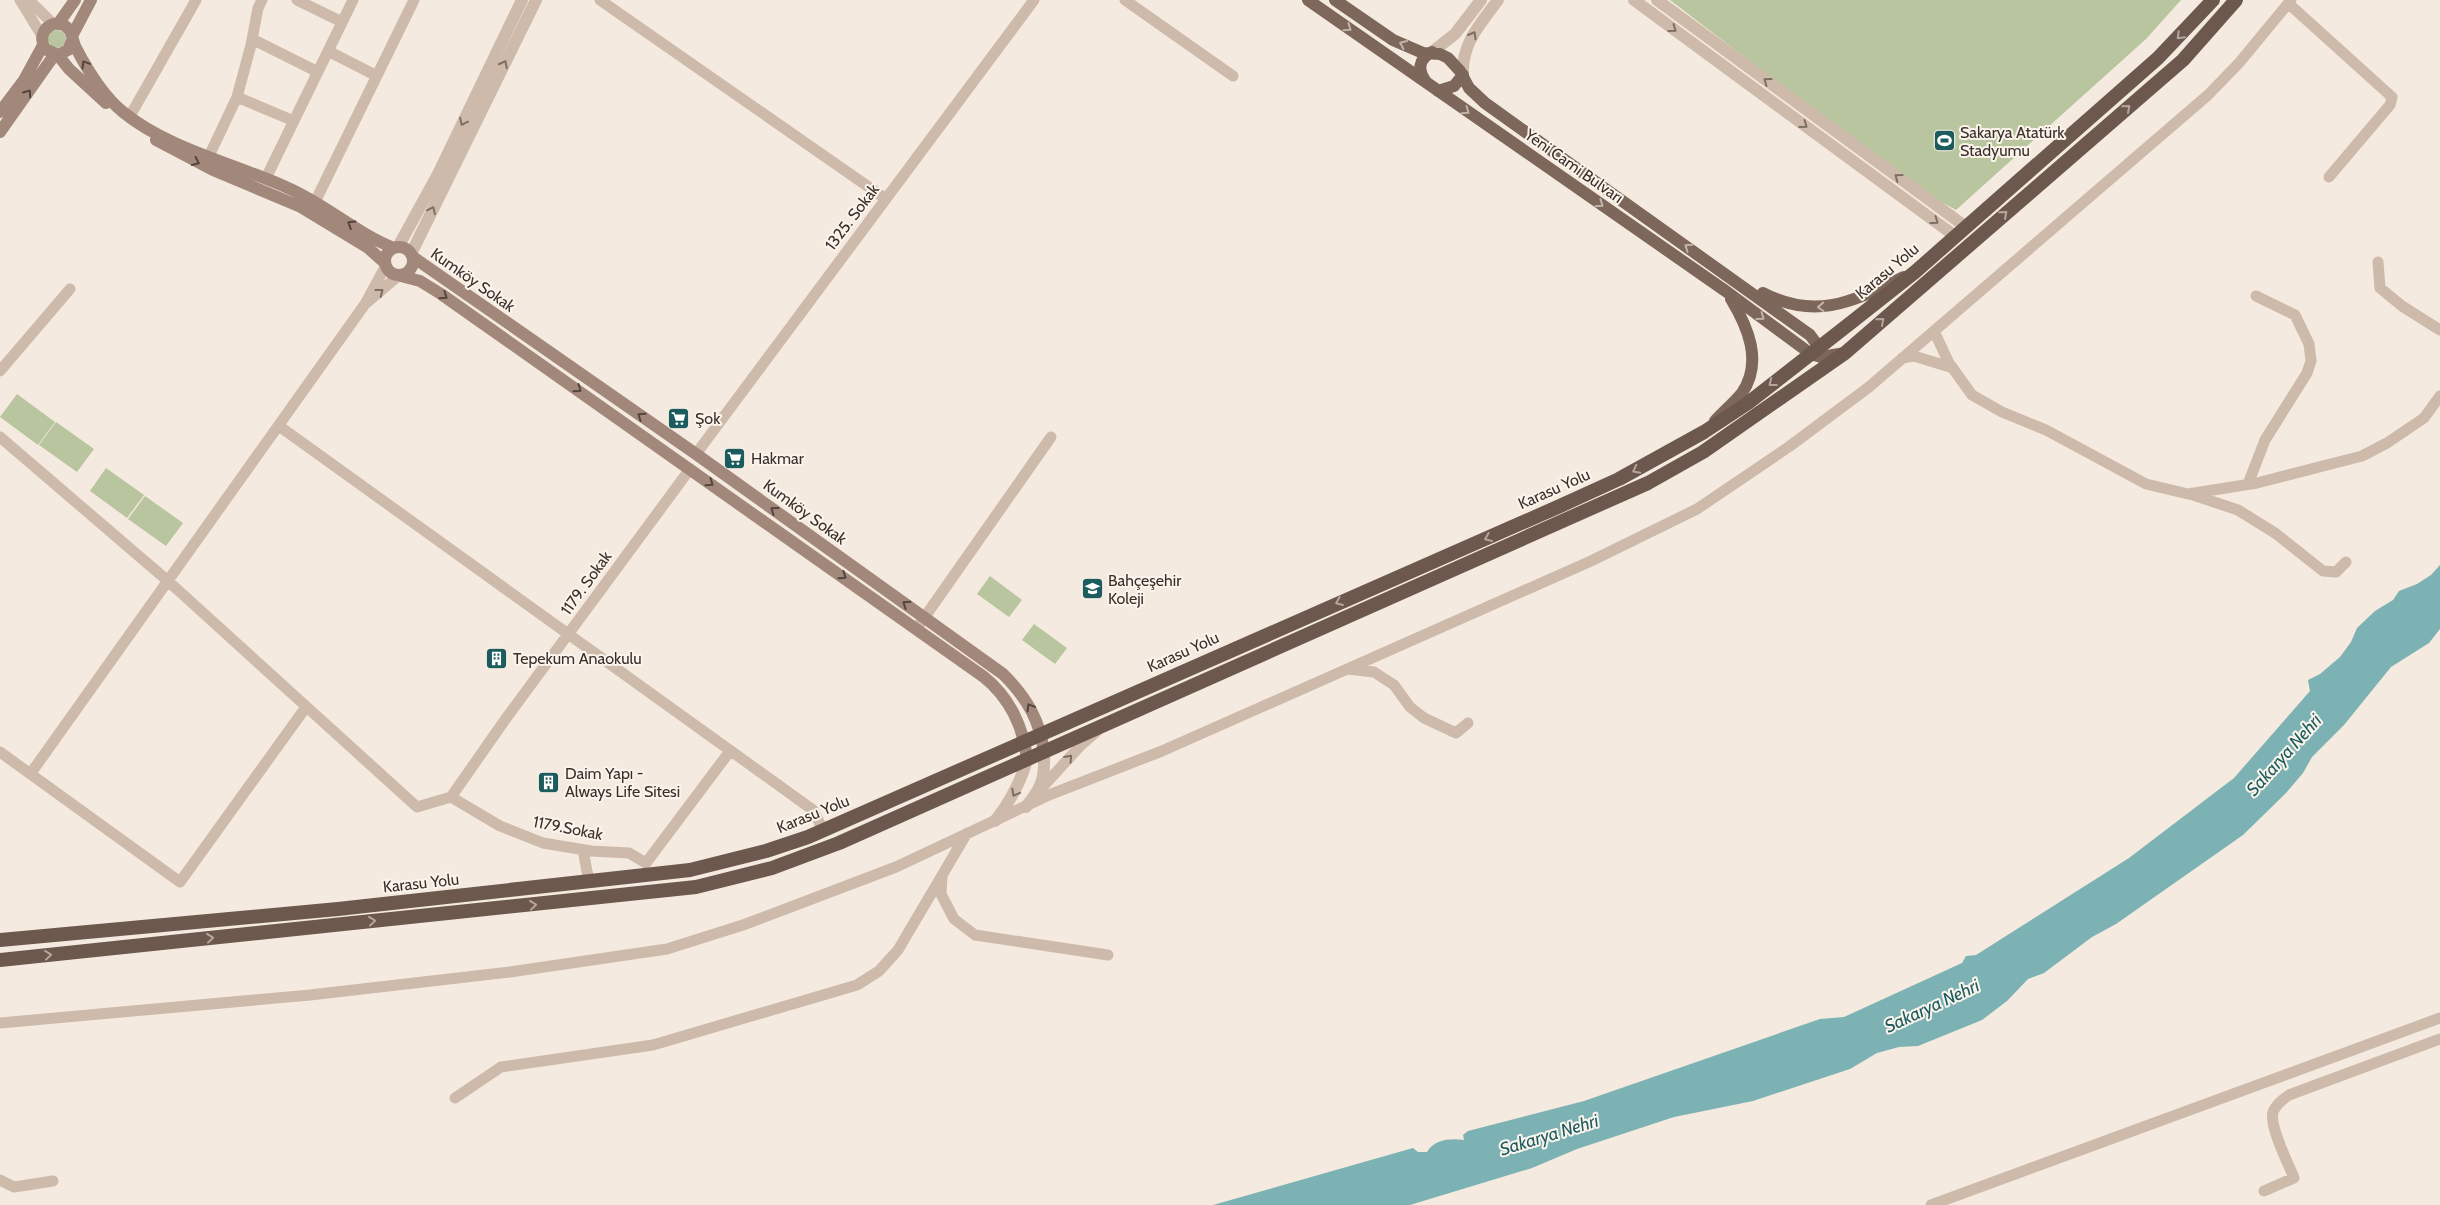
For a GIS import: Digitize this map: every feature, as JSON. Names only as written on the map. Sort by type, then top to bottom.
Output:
[{"type":"highway","name":"Karasu Yolu","points":[[0,940],[338,909],[589,882],[651,868],[690,870],[756,853],[823,830],[1026,743],[1042,734],[1585,495],[1663,456],[1704,432],[1817,353],[1915,272],[2158,58],[2213,0]]},
{"type":"highway","name":"Karasu Yolu","points":[[0,960],[696,887],[772,868],[830,846],[1101,728],[1648,483],[1703,452],[1844,353],[2183,60],[2236,0]]},
{"type":"main road","points":[[0,112],[24,80],[46,28],[56,24],[75,0]]},
{"type":"main road","points":[[0,132],[57,54],[68,50],[92,0]]},
{"type":"main road","name":"Yeni Cami Bulvarı","points":[[1308,0],[1817,353]]},
{"type":"main road","name":"Yeni Cami Bulvarı","points":[[1335,0],[1393,40],[1423,53],[1432,52],[1448,58],[1463,75],[1469,88],[1485,103],[1810,335],[1817,353]]},
{"type":"main road","points":[[42,40],[49,52],[57,54],[112,109],[154,139],[196,162],[301,207],[367,247],[391,274],[399,276],[409,271],[412,256],[407,250],[396,247],[315,202],[266,178],[159,134],[130,116],[117,105],[92,76],[67,28],[56,24]]},
{"type":"main road","points":[[1427,83],[1421,76],[1420,62],[1432,52]]},
{"type":"main road","points":[[1438,91],[1454,86],[1463,75]]},
{"type":"main road","points":[[384,264],[386,253],[396,247]]},
{"type":"main road","name":"Kumköy Sokak","points":[[412,256],[696,454],[1003,674],[1019,690],[1034,711],[1042,734],[1044,753]]},
{"type":"main road","points":[[1728,275],[1780,303],[1805,308],[1833,307],[1855,300],[1915,272]]},
{"type":"main road","name":"Kumköy Sokak","points":[[399,276],[420,281],[441,294],[917,628],[998,688],[1016,719],[1026,743],[1027,760]]},
{"type":"main road","points":[[1704,432],[1742,392],[1750,374],[1753,356],[1751,339],[1746,324],[1727,292]]},
{"type":"main road","points":[[1816,373],[1821,364],[1817,353],[1844,353]]},
{"type":"street","points":[[20,0],[42,40]]},
{"type":"street","points":[[29,0],[56,24]]},
{"type":"street","points":[[130,116],[196,0]]},
{"type":"street","points":[[209,156],[237,97],[258,8],[262,0]]},
{"type":"street","points":[[297,0],[342,22]]},
{"type":"street","points":[[266,178],[353,0]]},
{"type":"street","points":[[315,202],[414,0]]},
{"type":"street","points":[[396,247],[433,184],[522,0]]},
{"type":"street","points":[[412,256],[536,0]]},
{"type":"street","points":[[600,0],[886,199]]},
{"type":"street","name":"1325. Sokak","points":[[696,454],[1034,0]]},
{"type":"street","points":[[1125,0],[1233,76]]},
{"type":"street","points":[[1432,52],[1455,34],[1481,0]]},
{"type":"street","points":[[1463,75],[1465,50],[1472,34],[1498,0]]},
{"type":"street","points":[[1634,0],[1960,231]]},
{"type":"street","points":[[1657,0],[1960,231]]},
{"type":"street","points":[[0,1023],[310,995],[510,972],[667,949],[743,926],[896,867],[1049,795],[1162,751],[1591,561],[1697,508],[1790,446],[1869,387],[2208,95],[2239,63],[2290,2],[2392,97],[2390,105],[2329,177]]},
{"type":"street","points":[[252,39],[318,72]]},
{"type":"street","points":[[328,51],[377,76]]},
{"type":"street","points":[[237,97],[294,121]]},
{"type":"street","points":[[2378,262],[2380,288],[2402,306],[2440,330]]},
{"type":"street","points":[[31,774],[365,304],[384,264]]},
{"type":"street","points":[[365,304],[399,276]]},
{"type":"street","points":[[0,371],[70,289]]},
{"type":"street","points":[[2248,484],[2265,440],[2307,373],[2310,361],[2309,344],[2296,314],[2256,296]]},
{"type":"street","points":[[1934,331],[1953,368],[1972,394],[2002,412],[2046,430],[2146,484],[2188,494],[2238,510],[2275,533],[2323,571],[2336,572],[2346,562]]},
{"type":"street","points":[[1902,358],[1914,356],[1953,368]]},
{"type":"street","points":[[2188,494],[2256,483],[2362,456],[2387,444],[2424,418],[2440,396]]},
{"type":"street","points":[[278,426],[813,810],[823,830]]},
{"type":"street","points":[[0,436],[168,582],[416,807],[451,798]]},
{"type":"street","points":[[917,628],[1051,437]]},
{"type":"street","name":"1179. Sokak","points":[[451,798],[507,717],[690,469]]},
{"type":"street","points":[[1346,668],[1374,672],[1394,685],[1410,706],[1424,718],[1456,733],[1468,723]]},
{"type":"street","points":[[0,752],[180,882],[306,707]]},
{"type":"street","points":[[1026,807],[1081,745],[1101,728]]},
{"type":"street","points":[[651,868],[656,849],[730,751]]},
{"type":"street","points":[[1039,791],[1045,774],[1044,753]]},
{"type":"street","points":[[995,820],[1009,803],[1020,782],[1027,760]]},
{"type":"street","name":"1179.Sokak","points":[[451,798],[500,826],[543,843],[583,850],[629,853],[651,868]]},
{"type":"street","points":[[455,1098],[501,1067],[653,1045],[857,985],[879,971],[898,950],[967,833]]},
{"type":"street","points":[[583,850],[589,882]]},
{"type":"street","points":[[942,875],[941,894],[954,919],[975,935],[1108,955]]},
{"type":"street","points":[[1931,1205],[2440,1018]]},
{"type":"street","points":[[2264,1191],[2294,1178],[2273,1124],[2273,1112],[2279,1103],[2289,1095],[2440,1038]]},
{"type":"street","points":[[0,1180],[14,1187],[53,1181]]},
{"type":"green space","name":"Sakarya Atatürk Stadyumu","points":[[1670,0],[2181,0],[2146,39],[1956,210],[1911,185]]},
{"type":"green space","points":[[57,30],[63,33],[66,39],[63,45],[57,48],[51,45],[48,39],[51,33]]},
{"type":"green space","points":[[17,394],[55,422],[38,445],[0,417]]},
{"type":"green space","points":[[56,422],[94,449],[77,472],[39,445]]},
{"type":"green space","points":[[106,468],[144,495],[127,518],[90,491]]},
{"type":"green space","points":[[145,496],[183,523],[166,546],[128,519]]},
{"type":"green space","points":[[990,576],[1022,600],[1009,617],[977,594]]},
{"type":"green space","points":[[1034,624],[1067,648],[1055,664],[1022,640]]},
{"type":"water","name":"Sakarya Nehri","points":[[2440,565],[2440,629],[2429,643],[2391,667],[2344,725],[2312,757],[2303,773],[2286,793],[2243,835],[2116,924],[2092,937],[2044,973],[2028,979],[2007,1001],[1982,1020],[1918,1046],[1899,1047],[1877,1053],[1850,1069],[1753,1101],[1674,1117],[1577,1149],[1532,1168],[1410,1205],[1213,1205],[1413,1148],[1418,1152],[1427,1152],[1434,1144],[1443,1140],[1464,1140],[1463,1135],[1468,1131],[1584,1101],[1820,1019],[1844,1017],[1962,963],[1966,956],[1976,955],[2129,858],[2234,778],[2310,691],[2308,680],[2320,674],[2340,657],[2351,642],[2357,628],[2375,611],[2393,600],[2399,591],[2417,584],[2431,575]]},
{"type":"place","name":"Sakarya Atatürk Stadyumu","points":[[1944,141]]},
{"type":"place","name":"Şok","points":[[679,418]]},
{"type":"place","name":"Hakmar","points":[[735,458]]},
{"type":"place","name":"Bahçeşehir Koleji","points":[[1092,589]]},
{"type":"place","name":"Tepekum Anaokulu","points":[[497,658]]},
{"type":"place","name":"Daim Yapı - Always Life Sitesi","points":[[549,782]]}]
